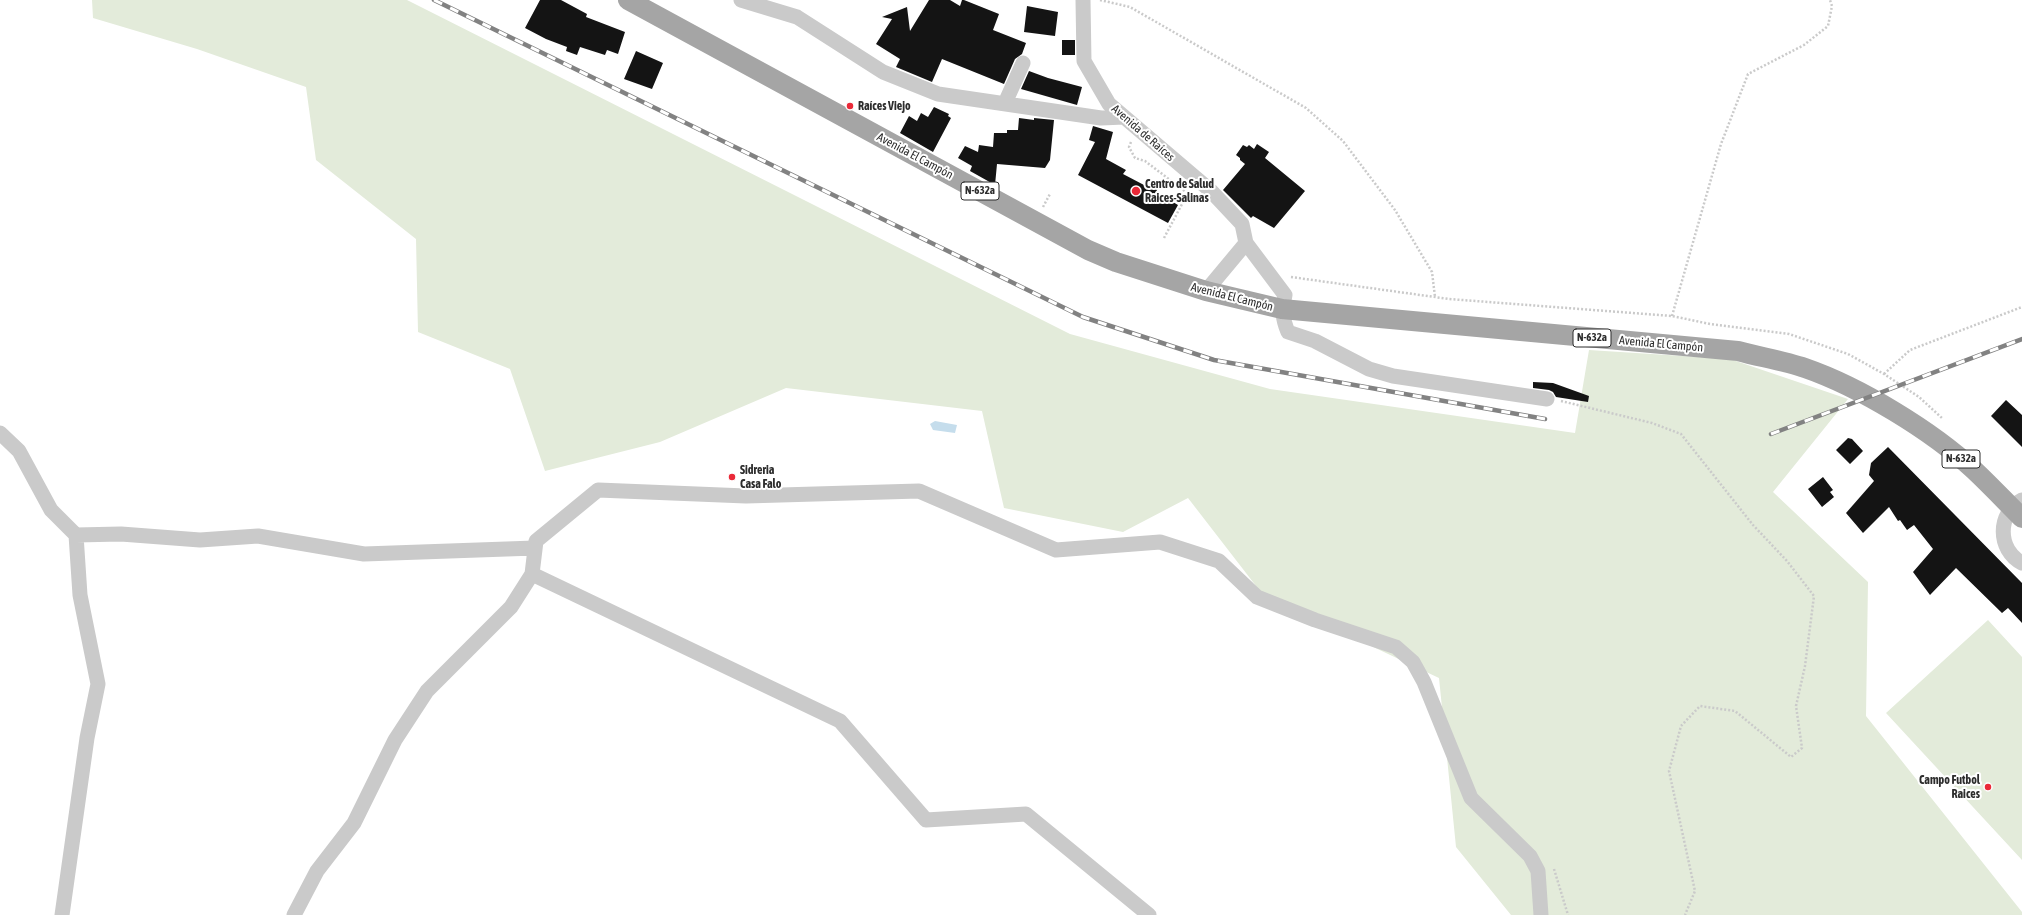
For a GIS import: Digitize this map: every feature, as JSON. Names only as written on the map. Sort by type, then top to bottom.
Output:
[{"type":"main road","name":"Avenida El Campón","points":[[628,0],[1088,250],[1116,262],[1206,291],[1282,309],[1738,351],[1805,368],[1850,386],[1891,410],[1940,443],[2019,508]]},
{"type":"street","points":[[740,0],[797,17],[883,72],[938,94],[1101,118],[1124,117]]},
{"type":"street","name":"Avenida de Raíces","points":[[1083,0],[1084,61],[1109,104],[1211,191],[1242,224],[1246,244],[1286,295],[1282,309]]},
{"type":"street","points":[[1005,103],[1023,63]]},
{"type":"street","points":[[1206,291],[1246,244]]},
{"type":"street","points":[[1282,309],[1283,321],[1288,332],[1316,341],[1369,369],[1393,376],[1547,399]]},
{"type":"street","points":[[0,433],[19,451],[51,510],[76,535],[80,595],[98,684],[87,738],[62,915]]},
{"type":"street","points":[[294,915],[317,871],[354,824],[395,740],[427,691],[511,607],[532,574],[536,540],[598,490],[746,496],[919,491],[1056,550],[1160,542],[1219,561],[1257,598],[1315,620],[1396,647],[1413,662],[1424,682],[1470,798],[1530,856],[1538,871],[1541,915]]},
{"type":"street","points":[[2019,508],[2006,518],[2003,529],[2004,541],[2009,552],[2022,563]]},
{"type":"street","points":[[76,535],[121,534],[200,540],[258,536],[364,554],[535,548]]},
{"type":"street","points":[[532,574],[840,721],[926,820],[1026,814],[1149,915]]},
{"type":"path","points":[[1100,0],[1130,8],[1306,108],[1343,141],[1394,210],[1432,272],[1435,297]]},
{"type":"path","points":[[1672,316],[1721,144],[1748,74],[1804,45],[1828,26],[1832,6],[1830,0]]},
{"type":"path","points":[[1131,141],[1129,147],[1135,158],[1145,161],[1188,193]]},
{"type":"path","points":[[1164,238],[1191,188]]},
{"type":"path","points":[[1046,203],[1050,194]]},
{"type":"path","points":[[1884,374],[1910,350],[2022,307]]},
{"type":"path","points":[[1547,399],[1570,403],[1652,423],[1681,434],[1753,525],[1787,561],[1814,596],[1805,666],[1796,706],[1802,748],[1791,757],[1735,711],[1700,706],[1681,726],[1670,771],[1695,891],[1685,915]]},
{"type":"path","points":[[1538,871],[1543,864],[1553,866],[1568,915]]},
{"type":"green space","points":[[92,0],[407,0],[1070,334],[1270,389],[1575,433],[1589,350],[1730,359],[1848,399],[1773,492],[1868,582],[1866,716],[2022,912],[2022,915],[1511,915],[1456,847],[1439,678],[1263,595],[1188,498],[1123,532],[1004,508],[982,411],[786,388],[660,442],[545,471],[510,369],[418,332],[416,239],[316,160],[306,87],[197,49],[93,18]]},
{"type":"green space","name":"Campo Futbol Raices","points":[[1988,620],[2022,657],[2022,860],[1886,713]]},
{"type":"water","points":[[935,421],[957,425],[955,433],[933,430],[930,424]]},
{"type":"building","points":[[540,0],[561,0],[587,14],[586,17],[625,32],[618,54],[607,50],[605,55],[580,47],[577,55],[566,51],[567,47],[546,39],[525,28]]},
{"type":"building","points":[[929,0],[950,0],[960,6],[962,0],[964,0],[999,14],[993,30],[1026,43],[1022,54],[1015,59],[1004,84],[942,59],[932,82],[896,67],[900,59],[876,44],[892,19],[882,17],[907,7],[910,31]]},
{"type":"building","points":[[1027,6],[1058,12],[1055,36],[1024,32]]},
{"type":"building","points":[[1062,40],[1075,40],[1075,55],[1062,55]]},
{"type":"building","points":[[636,51],[663,63],[652,89],[624,79]]},
{"type":"building","points":[[1029,71],[1048,78],[1082,87],[1077,105],[1021,89]]},
{"type":"building","points":[[934,107],[949,114],[948,116],[951,118],[933,152],[900,133],[909,116],[917,121],[921,113],[928,117]]},
{"type":"building","points":[[1019,118],[1054,120],[1050,160],[1045,168],[997,164],[995,185],[970,171],[972,166],[958,158],[965,146],[978,152],[979,145],[993,147],[994,133],[1007,133],[1007,130],[1018,130]]},
{"type":"building","points":[[1093,126],[1113,132],[1106,159],[1126,170],[1123,174],[1144,185],[1147,181],[1158,188],[1156,192],[1178,205],[1168,223],[1078,175],[1095,142],[1089,140]]},
{"type":"building","points":[[1257,144],[1269,152],[1265,158],[1305,191],[1274,228],[1253,216],[1251,218],[1223,190],[1245,164],[1236,155],[1243,145],[1247,147],[1249,145],[1254,149]]},
{"type":"building","points":[[1533,382],[1553,383],[1589,396],[1588,402],[1556,397],[1553,392],[1549,390],[1533,388]]},
{"type":"building","points":[[2006,400],[2022,415],[2022,447],[1991,416]]},
{"type":"building","points":[[1848,438],[1852,439],[1863,451],[1850,464],[1836,450]]},
{"type":"building","points":[[1888,447],[2022,583],[2022,623],[2008,608],[2002,613],[1956,568],[1930,595],[1913,572],[1933,549],[1914,525],[1907,530],[1900,520],[1898,521],[1889,507],[1863,533],[1846,513],[1874,481],[1869,475],[1871,463]]},
{"type":"building","points":[[1823,477],[1833,490],[1830,492],[1834,497],[1822,507],[1808,489]]},
{"type":"railway","points":[[434,0],[1083,317],[1214,360],[1545,419]]},
{"type":"railway","points":[[1771,434],[2022,339]]},
{"type":"place","name":"Raíces Viejo","points":[[850,106]]},
{"type":"place","name":"Centro de Salud Raices-Salinas","points":[[1136,191]]},
{"type":"place","name":"Sidreria Casa Falo","points":[[732,477]]},
{"type":"place","name":"Campo Futbol Raices","points":[[1988,787]]}]
